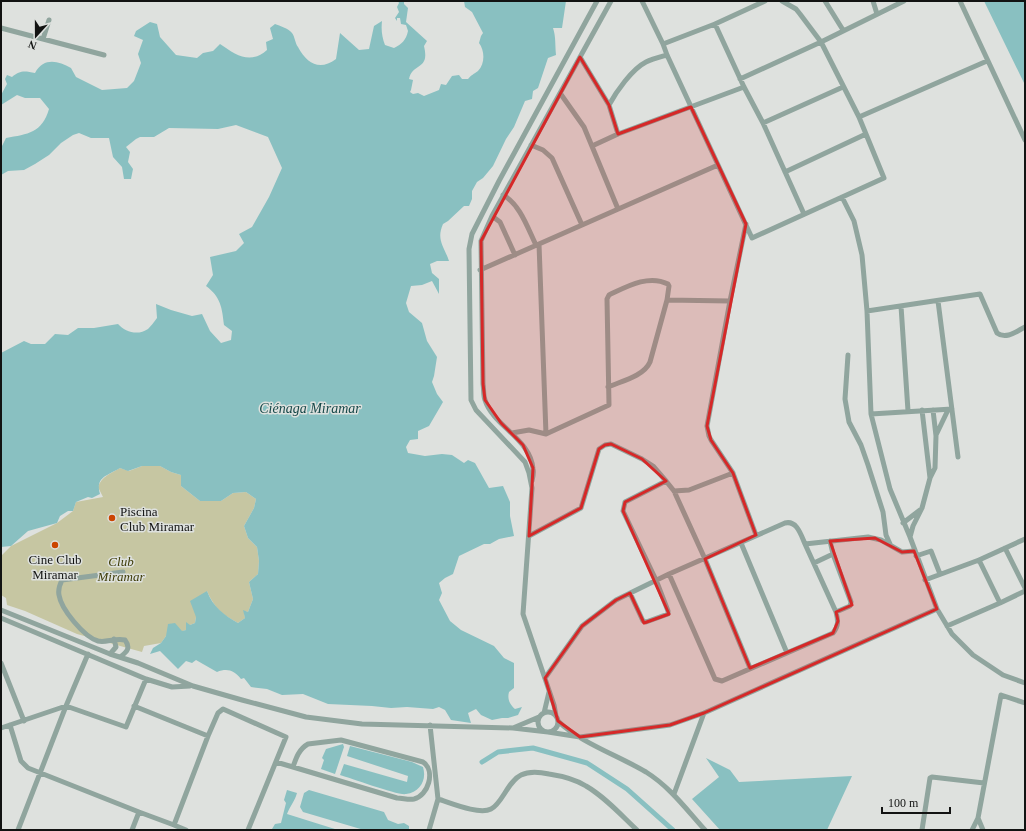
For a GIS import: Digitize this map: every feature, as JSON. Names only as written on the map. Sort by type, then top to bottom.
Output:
[{"type":"street","points":[[532,488],[525,462],[472,405],[469,249],[472,234],[499,181],[598,1]]},
{"type":"street","points":[[548,732],[555,728],[557,719],[524,614],[534,468],[523,445],[491,412],[485,400],[483,384],[480,270],[481,242],[503,195],[611,1]]},
{"type":"street","points":[[642,1],[752,238],[884,178],[859,117],[821,42],[796,9],[782,1]]},
{"type":"street","points":[[663,44],[715,24],[765,1]]},
{"type":"street","points":[[825,1],[843,30]]},
{"type":"street","points":[[873,1],[877,14]]},
{"type":"street","points":[[740,79],[821,42],[904,1]]},
{"type":"street","points":[[960,1],[1025,140]]},
{"type":"street","points":[[43,38],[49,20]]},
{"type":"street","points":[[715,24],[740,79],[763,123],[804,214]]},
{"type":"street","points":[[1,28],[104,55]]},
{"type":"street","points":[[609,105],[628,78],[644,63],[667,55]]},
{"type":"street","points":[[580,57],[609,105],[618,134]]},
{"type":"street","points":[[859,117],[987,61]]},
{"type":"street","points":[[592,146],[618,134],[744,87]]},
{"type":"street","points":[[763,123],[843,87]]},
{"type":"street","points":[[560,93],[584,127],[618,209]]},
{"type":"street","points":[[785,172],[866,134]]},
{"type":"street","points":[[531,145],[543,150],[552,158],[582,225]]},
{"type":"street","points":[[480,270],[718,165]]},
{"type":"street","points":[[503,195],[511,199],[537,245],[546,434]]},
{"type":"street","points":[[842,197],[854,221],[862,255],[867,311],[871,414],[890,489],[937,609],[952,634],[973,655],[1003,675],[1025,683]]},
{"type":"street","points":[[492,216],[500,222],[515,255]]},
{"type":"street","points":[[746,224],[707,426],[711,440],[733,473],[756,535]]},
{"type":"street","points":[[512,432],[529,430],[546,434],[607,406],[610,402],[608,386],[607,297],[634,283],[642,281],[656,281],[668,284],[667,300],[648,368],[643,372],[608,386]]},
{"type":"street","points":[[867,311],[980,294],[997,334],[1006,336],[1025,327]]},
{"type":"street","points":[[667,300],[730,301]]},
{"type":"street","points":[[938,300],[950,409],[958,457]]},
{"type":"street","points":[[901,306],[908,411]]},
{"type":"street","points":[[848,355],[845,399],[849,422],[861,445],[868,465],[883,512],[886,535],[890,545]]},
{"type":"street","points":[[871,414],[950,409]]},
{"type":"street","points":[[936,436],[950,409]]},
{"type":"street","points":[[922,410],[930,478]]},
{"type":"street","points":[[910,537],[913,526],[922,508],[930,478],[935,468],[936,436],[933,410]]},
{"type":"street","points":[[529,536],[581,508],[600,449],[605,445],[611,444],[642,459],[653,466],[674,491],[705,558],[750,668]]},
{"type":"street","points":[[674,491],[689,490],[733,473]]},
{"type":"street","points":[[630,593],[643,620],[646,622],[668,614],[668,610],[656,580],[623,511],[625,502],[666,481]]},
{"type":"street","points":[[903,523],[922,508]]},
{"type":"street","points":[[545,678],[582,626],[616,600],[669,574],[789,522],[796,525],[836,612],[838,621],[836,629],[833,633],[722,681],[715,679],[669,574]]},
{"type":"street","points":[[805,544],[868,537],[882,540],[902,552],[915,554],[929,550],[932,552],[940,574]]},
{"type":"street","points":[[925,580],[979,560],[1025,539]]},
{"type":"street","points":[[830,541],[833,554],[851,602],[850,606],[836,612]]},
{"type":"street","points":[[741,543],[787,653]]},
{"type":"street","points":[[947,626],[1000,603],[1025,590],[1005,548]]},
{"type":"street","points":[[814,563],[833,554]]},
{"type":"street","points":[[979,560],[1000,603]]},
{"type":"street","points":[[120,657],[128,648],[128,644],[125,640],[96,640],[82,630],[73,620],[59,596],[60,584],[62,580],[123,572]]},
{"type":"street","points":[[1,610],[193,686],[306,717],[362,724],[512,728],[580,737],[670,725],[704,713],[937,609]]},
{"type":"street","points":[[1,618],[146,679],[172,687],[193,686]]},
{"type":"street","points":[[110,654],[116,647],[114,639]]},
{"type":"street","points":[[18,830],[66,706],[88,654]]},
{"type":"street","points":[[1,663],[24,720]]},
{"type":"street","points":[[1,728],[66,706],[126,727],[146,679]]},
{"type":"street","points":[[512,728],[539,717],[544,713],[549,692]]},
{"type":"street","points":[[972,830],[978,818],[1001,695],[1025,703]]},
{"type":"street","points":[[134,706],[208,736]]},
{"type":"street","points":[[174,825],[208,736],[218,713],[223,709],[286,737],[248,830]]},
{"type":"street","points":[[544,713],[548,712],[580,737],[646,772],[674,794],[705,830]]},
{"type":"street","points":[[674,794],[704,713]]},
{"type":"street","points":[[539,717],[538,721],[540,727],[548,732]]},
{"type":"street","points":[[10,725],[21,761],[28,768],[40,774],[186,830]]},
{"type":"street","points":[[429,830],[438,799],[430,725]]},
{"type":"street","points":[[276,762],[397,798],[414,799],[426,788],[430,779],[427,764],[424,762],[341,740],[308,744],[300,751],[293,767]]},
{"type":"street","points":[[438,799],[477,810],[492,809],[498,804],[505,792],[522,774],[529,772],[564,776],[586,785],[637,830]]},
{"type":"street","points":[[924,830],[929,780],[932,777],[984,783]]},
{"type":"street","points":[[132,830],[139,812]]},
{"type":"street","points":[[978,818],[983,830]]},
{"type":"highlighted area","points":[[580,57],[609,105],[618,134],[691,107],[746,224],[707,426],[711,440],[733,473],[756,535],[705,559],[750,668],[833,633],[838,621],[836,612],[852,605],[830,541],[875,538],[902,552],[914,551],[937,609],[704,713],[670,725],[580,737],[558,721],[545,678],[582,626],[616,600],[630,593],[644,623],[669,614],[623,511],[625,502],[666,481],[642,459],[611,444],[605,445],[599,449],[581,508],[529,536],[533,468],[523,445],[501,423],[485,400],[483,384],[481,241]]},
{"type":"green space","name":"Club Miramar","points":[[142,466],[160,466],[181,475],[181,486],[200,501],[221,501],[233,493],[246,492],[256,499],[254,508],[244,526],[248,538],[257,547],[259,561],[258,574],[249,582],[253,599],[248,612],[244,611],[245,618],[238,623],[228,617],[216,607],[207,591],[195,623],[190,625],[186,630],[166,636],[161,643],[144,646],[142,652],[77,634],[25,611],[7,605],[6,598],[1,595],[1,556],[11,546],[57,523],[73,511],[76,502],[103,497],[98,487],[102,480],[107,476],[120,468],[129,471]]},
{"type":"water","name":"Ciénaga Miramar","points":[[398,1],[404,1],[404,4],[408,8],[406,22],[427,41],[424,46],[425,59],[420,66],[414,70],[409,79],[413,80],[410,92],[413,94],[418,93],[424,96],[439,90],[441,84],[446,85],[452,76],[459,75],[462,79],[468,79],[478,71],[482,65],[483,54],[479,43],[483,33],[472,12],[465,7],[464,1],[566,1],[562,28],[553,28],[556,55],[548,58],[538,88],[533,91],[532,99],[525,101],[514,127],[506,139],[493,166],[483,178],[477,182],[472,191],[472,199],[469,206],[464,206],[443,224],[440,234],[449,261],[437,261],[430,264],[432,273],[439,279],[439,294],[432,281],[422,285],[411,286],[406,303],[409,312],[422,323],[427,341],[437,357],[432,382],[437,394],[443,402],[429,426],[418,431],[418,439],[410,440],[406,447],[408,453],[425,456],[442,454],[452,455],[464,463],[468,460],[475,463],[489,488],[503,486],[510,502],[510,516],[514,536],[499,539],[490,544],[484,544],[459,556],[453,574],[439,583],[442,593],[439,600],[450,621],[461,630],[494,646],[504,658],[514,663],[514,688],[509,692],[508,697],[510,704],[515,709],[522,707],[518,715],[492,720],[481,715],[476,709],[468,713],[471,723],[451,720],[445,710],[439,707],[433,709],[407,707],[391,708],[328,704],[303,694],[282,695],[267,689],[251,687],[244,678],[241,679],[233,672],[224,670],[217,672],[196,660],[192,663],[186,661],[178,669],[160,651],[150,654],[153,648],[161,643],[166,636],[168,624],[175,623],[182,631],[186,630],[186,622],[190,625],[195,623],[196,617],[190,601],[207,591],[212,602],[228,617],[238,623],[245,618],[243,610],[248,612],[253,599],[249,582],[258,574],[259,561],[257,547],[248,538],[244,526],[254,508],[256,499],[246,492],[233,493],[221,501],[200,501],[181,486],[181,475],[160,466],[142,466],[128,471],[120,468],[101,480],[99,484],[100,494],[92,498],[88,497],[76,502],[73,511],[68,511],[60,516],[57,523],[28,531],[11,546],[1,547],[1,353],[24,341],[31,344],[45,344],[55,334],[68,335],[78,328],[94,328],[118,324],[128,331],[136,333],[144,331],[148,329],[157,318],[156,304],[192,316],[202,314],[210,331],[221,343],[231,340],[232,331],[224,325],[220,303],[215,294],[206,286],[213,275],[210,257],[236,251],[244,243],[239,234],[252,227],[269,197],[282,168],[268,137],[236,125],[218,129],[169,128],[154,137],[140,137],[136,139],[126,147],[130,152],[128,162],[133,169],[131,179],[124,179],[122,167],[113,157],[109,138],[91,138],[79,133],[61,143],[49,155],[24,170],[8,171],[1,175],[1,148],[6,138],[21,135],[38,128],[46,117],[49,109],[40,98],[25,98],[17,95],[1,105],[1,95],[7,84],[5,79],[7,75],[12,77],[23,72],[35,73],[43,64],[56,62],[71,68],[76,77],[102,90],[127,88],[134,81],[141,63],[138,54],[143,40],[134,36],[136,31],[150,22],[157,24],[160,37],[176,55],[197,58],[203,53],[213,51],[220,44],[237,55],[249,58],[255,57],[267,50],[266,42],[273,39],[270,28],[275,24],[286,28],[292,33],[305,58],[314,64],[325,65],[336,59],[340,33],[359,50],[369,49],[374,26],[382,21],[382,33],[385,45],[394,48],[401,43],[405,39],[408,31],[406,25],[401,24],[400,18],[397,18],[397,21],[395,18],[399,12],[397,7],[399,3]]},
{"type":"water","points":[[984,1],[1025,1],[1025,85]]},
{"type":"water","points":[[343,744],[344,747],[335,774],[321,769],[324,760],[322,758],[326,749]]},
{"type":"water","points":[[350,746],[412,762],[423,767],[424,776],[421,785],[411,793],[402,794],[340,775],[344,764],[407,782],[408,776],[347,756]]},
{"type":"water","points":[[706,758],[730,770],[739,782],[852,776],[827,830],[720,830],[692,799],[719,777]]},
{"type":"water","points":[[287,790],[297,793],[287,814],[338,830],[273,830],[272,829],[275,824],[281,823],[286,803],[284,800]]},
{"type":"water","points":[[309,790],[384,812],[388,820],[398,824],[404,823],[409,826],[409,830],[364,830],[303,812],[300,807],[304,793]]},
{"type":"waterway","points":[[482,762],[498,752],[533,748],[587,763],[627,789],[673,830]]},
{"type":"place","name":"Piscina Club Miramar","points":[[112,518]]},
{"type":"place","name":"Cine Club Miramar","points":[[55,545]]}]
